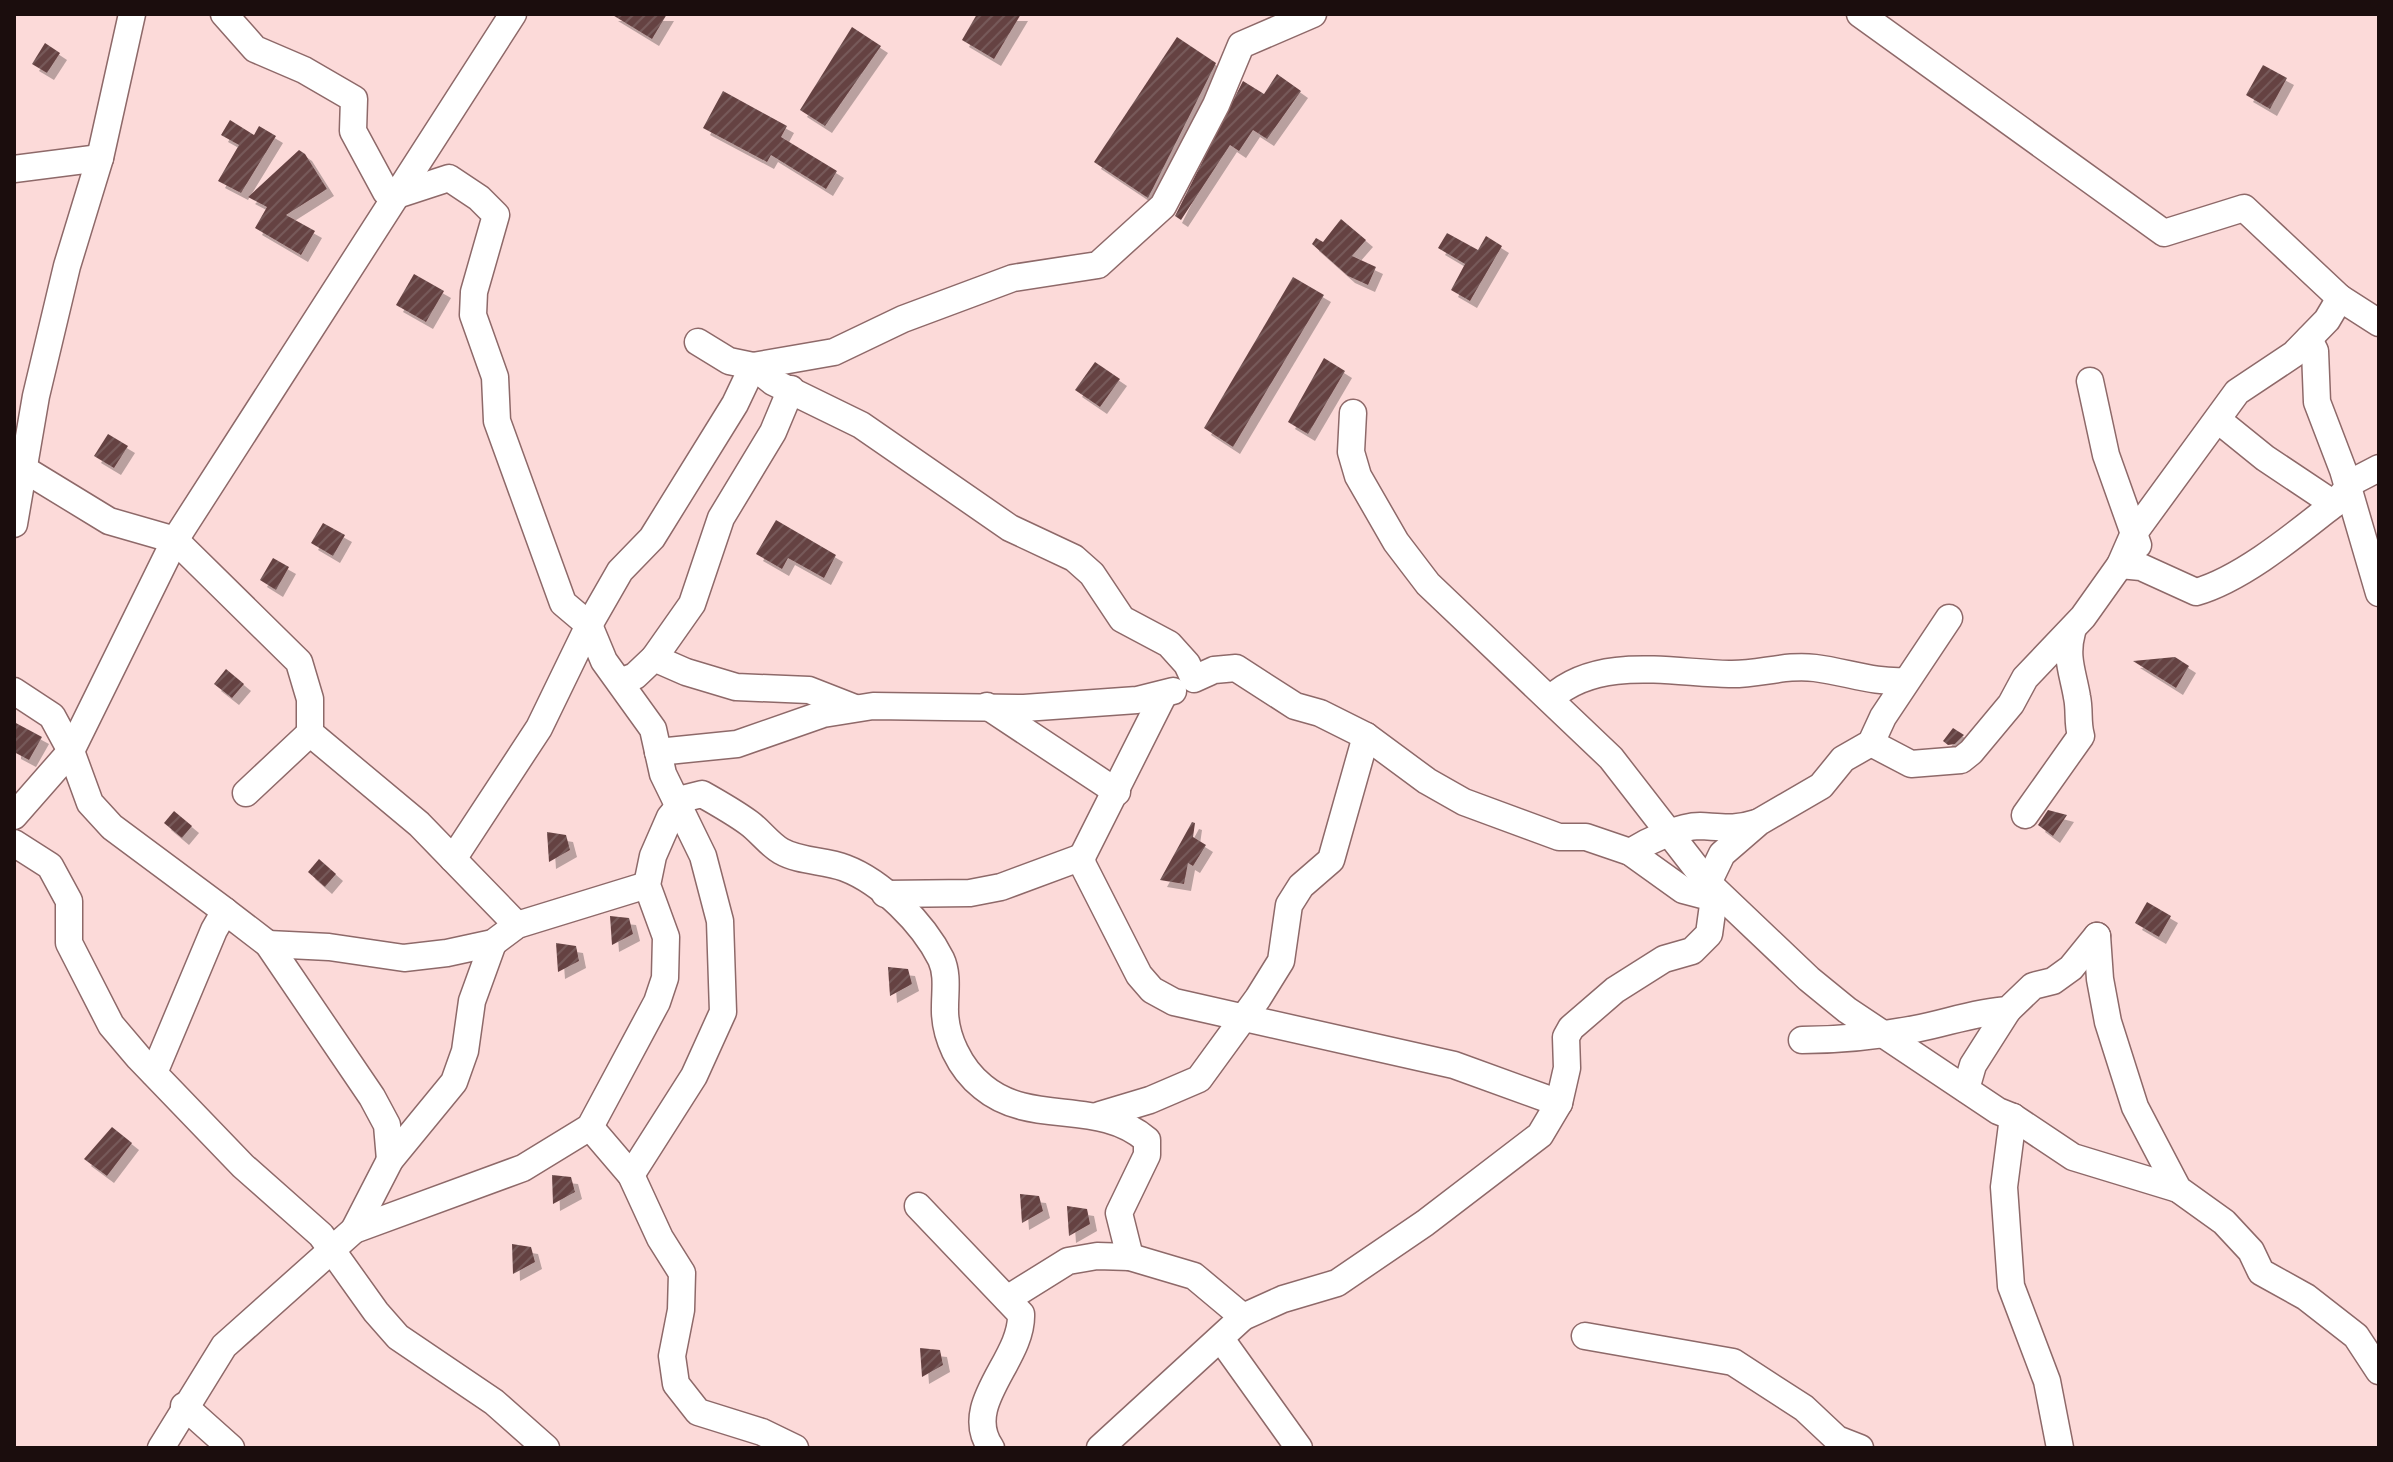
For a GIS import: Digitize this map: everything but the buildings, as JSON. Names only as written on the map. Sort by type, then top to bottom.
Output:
[{"type":"street","points":[[14,524],[20,465],[60,295],[100,158],[132,14]]},
{"type":"street","points":[[224,14],[255,49],[304,70],[354,99],[353,131],[386,192],[397,195],[449,178],[479,198],[496,215],[474,292],[473,315],[495,377],[497,421],[563,603],[589,625],[604,661],[653,729],[678,808],[703,856],[714,888],[722,944],[723,1012],[694,1076],[631,1175]]},
{"type":"street","points":[[14,816],[71,751],[175,540],[513,14]]},
{"type":"street","points":[[698,342],[729,361],[753,366],[834,352],[903,319],[1013,278],[1098,265],[1163,206],[1216,105],[1241,45],[1313,14]]},
{"type":"street","points":[[1860,14],[2164,233],[2244,208],[2340,298],[2379,323]]},
{"type":"street","points":[[14,169],[100,158]]},
{"type":"street","points":[[1871,743],[1911,764],[1961,760],[2011,704],[2025,678],[2072,632],[2120,565],[2134,533],[2237,392],[2294,354],[2336,308],[2340,298]]},
{"type":"street","points":[[2309,339],[2315,351],[2317,402],[2341,496],[2379,593]]},
{"type":"street","points":[[753,366],[773,382],[861,425],[1010,528],[1074,558],[1092,574],[1122,619],[1164,640],[1187,664],[1194,679]]},
{"type":"street","points":[[453,859],[539,728],[589,625],[620,571],[652,538],[735,404],[753,366]]},
{"type":"street","points":[[2090,381],[2098,401],[2106,455],[2134,533],[2157,574]]},
{"type":"street","points":[[620,682],[635,676],[654,658],[692,604],[721,518],[773,432],[791,389]]},
{"type":"street","points":[[1353,413],[1351,452],[1358,476],[1396,542],[1428,584],[1611,758],[1708,883],[1821,990],[1881,1034],[2073,1157],[2178,1189],[2224,1222],[2251,1251],[2261,1272],[2306,1297],[2356,1336],[2379,1371]]},
{"type":"street","points":[[2218,420],[2265,458],[2341,496]]},
{"type":"street","points":[[20,465],[109,521],[175,540],[299,662],[310,699],[310,733],[246,793]]},
{"type":"street","points":[[2120,565],[2128,563],[2196,592],[2213,587],[2300,531],[2379,468]]},
{"type":"street","points":[[658,752],[737,744],[823,714],[856,708],[1024,708],[1163,696],[1214,670],[1236,668],[1295,706],[1320,713],[1366,736],[1442,791],[1477,808],[1559,837],[1586,837],[1630,852],[1683,890],[1702,895],[1722,854],[1759,822],[1821,786],[1843,759],[1871,743],[1906,681],[1949,618]]},
{"type":"street","points":[[2025,815],[2081,736],[2076,721],[2078,702],[2068,665],[2072,632]]},
{"type":"street","points":[[654,658],[686,672],[736,687],[809,690],[856,708]]},
{"type":"street","points":[[1551,698],[1565,684],[1608,672],[1640,670],[1676,669],[1727,674],[1812,668],[1869,681],[1906,681]]},
{"type":"street","points":[[14,691],[52,716],[71,751],[90,803],[112,827],[268,944],[372,1097],[387,1125],[390,1160]]},
{"type":"street","points":[[1163,696],[1082,857],[1083,865],[1139,975],[1152,990],[1174,1002],[1244,1016],[1344,1043],[1454,1065],[1559,1103]]},
{"type":"street","points":[[987,706],[1117,792]]},
{"type":"street","points":[[310,733],[419,824],[517,925]]},
{"type":"street","points":[[161,1448],[184,1406],[224,1346],[354,1230],[523,1168],[590,1127],[657,1002],[665,978],[666,937],[647,885],[653,856],[665,827],[686,798],[702,794],[751,824],[780,851],[844,867],[872,882],[910,917],[942,961],[947,1033],[971,1077],[1001,1099],[1025,1107],[1079,1116],[1100,1115],[1150,1100],[1199,1079],[1244,1016],[1281,961],[1289,905],[1301,886],[1331,860],[1366,736]]},
{"type":"street","points":[[1630,852],[1656,836],[1672,835],[1697,826],[1736,829],[1759,822]]},
{"type":"street","points":[[14,843],[50,866],[69,901],[69,943],[111,1025],[243,1166],[332,1247],[376,1312],[398,1337],[494,1402],[546,1448]]},
{"type":"street","points":[[885,894],[970,893],[1001,887],[1082,857]]},
{"type":"street","points":[[1100,1448],[1243,1317],[1283,1299],[1337,1283],[1425,1223],[1540,1135],[1559,1103],[1567,1068],[1566,1037],[1571,1028],[1615,990],[1664,959],[1692,951],[1709,934],[1713,905],[1708,883]]},
{"type":"street","points":[[268,944],[329,947],[404,958],[493,943],[517,925],[647,885]]},
{"type":"street","points":[[154,1073],[214,930],[225,911]]},
{"type":"street","points":[[1966,1089],[1973,1065],[2008,1010],[2033,986],[2053,981],[2071,968],[2097,936],[2100,979],[2108,1022],[2135,1107],[2178,1189]]},
{"type":"street","points":[[354,1230],[390,1160],[454,1082],[465,1051],[472,1001],[493,943]]},
{"type":"street","points":[[1802,1040],[1916,1029],[1977,1012],[2008,1010]]},
{"type":"street","points":[[1100,1115],[1147,1140],[1147,1155],[1119,1213],[1130,1257]]},
{"type":"street","points":[[2013,1117],[2004,1187],[2011,1286],[2047,1381],[2060,1448]]},
{"type":"street","points":[[590,1127],[631,1175],[660,1238],[682,1273],[681,1310],[672,1356],[676,1384],[698,1412],[762,1432],[795,1448]]},
{"type":"street","points":[[918,1206],[1021,1314],[1019,1337],[984,1405],[983,1437],[991,1448]]},
{"type":"street","points":[[1007,1299],[1068,1261],[1097,1256],[1130,1257],[1194,1276],[1243,1317]]},
{"type":"street","points":[[1585,1336],[1733,1362],[1804,1408],[1837,1439],[1860,1448]]},
{"type":"street","points":[[1221,1339],[1299,1448]]},
{"type":"street","points":[[184,1406],[231,1448]]}]
